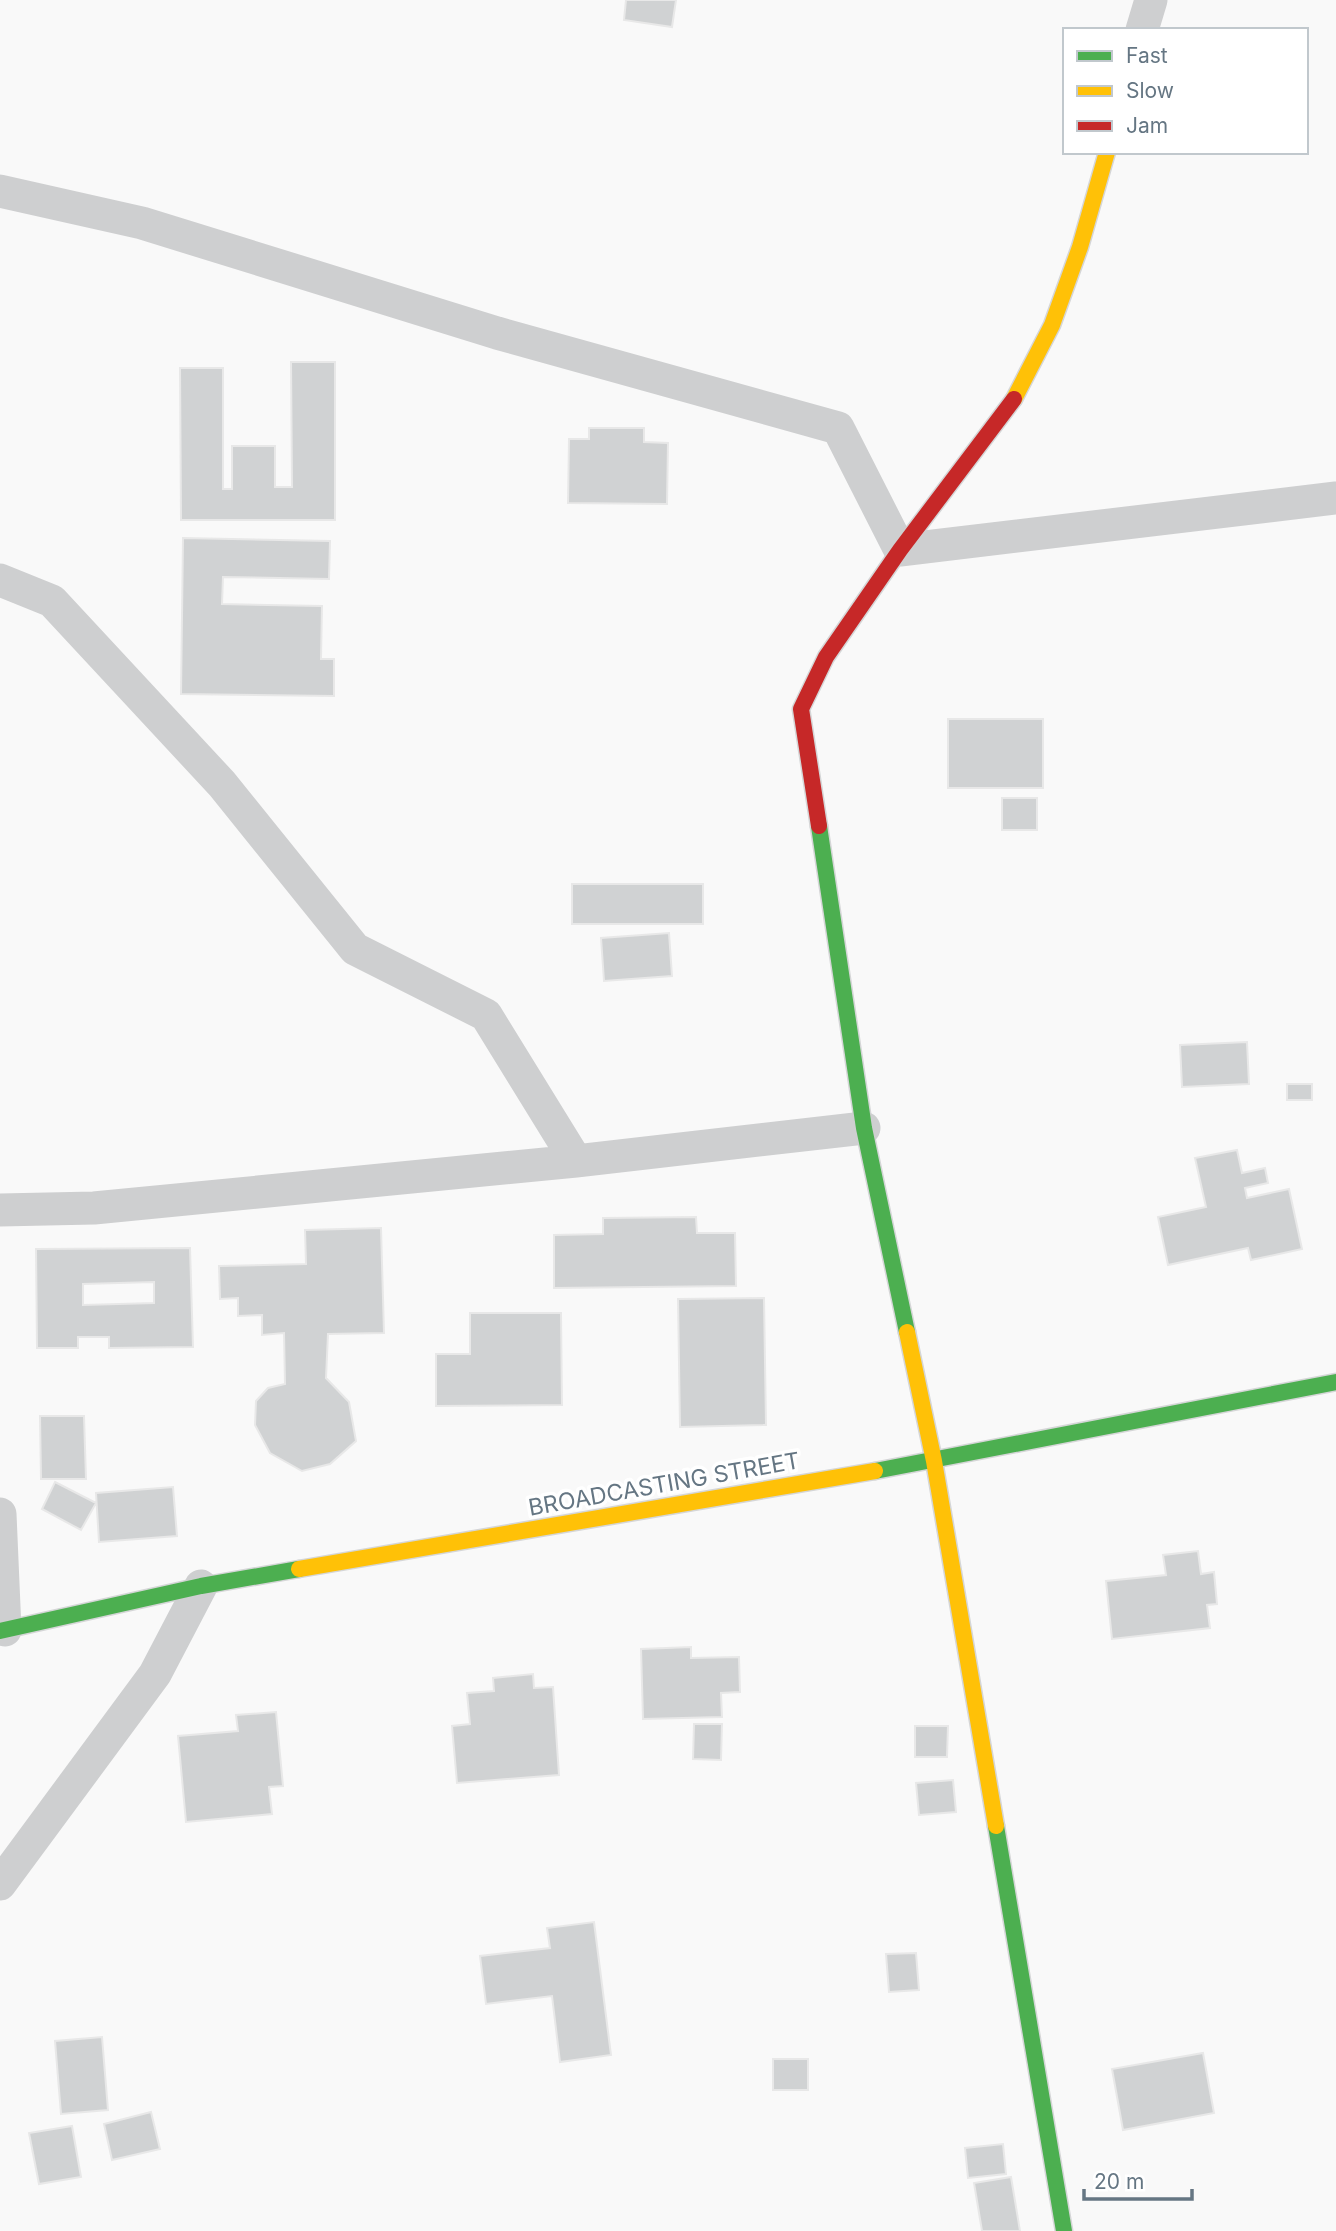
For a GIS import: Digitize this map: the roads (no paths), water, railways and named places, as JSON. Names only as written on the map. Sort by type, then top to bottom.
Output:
[{"type":"street","points":[[1144,28],[1151,0]]},
{"type":"street","points":[[1064,2231],[934,1461],[864,1128],[801,709],[826,657],[900,550],[1013,401],[1052,325],[1080,247],[1106,154]]},
{"type":"street","points":[[0,191],[142,223],[497,333],[838,428],[900,550]]},
{"type":"street","points":[[900,550],[1336,498]]},
{"type":"street","points":[[0,580],[52,601],[222,784],[355,949],[486,1014],[576,1161]]},
{"type":"street","points":[[0,1210],[94,1209],[576,1161],[864,1128]]},
{"type":"street","name":"BROADCASTING STREET","points":[[3,1630],[201,1586],[934,1461],[1336,1382]]},
{"type":"street","points":[[0,1514],[3,1630]]},
{"type":"street","points":[[0,1884],[155,1674],[201,1586]]}]
